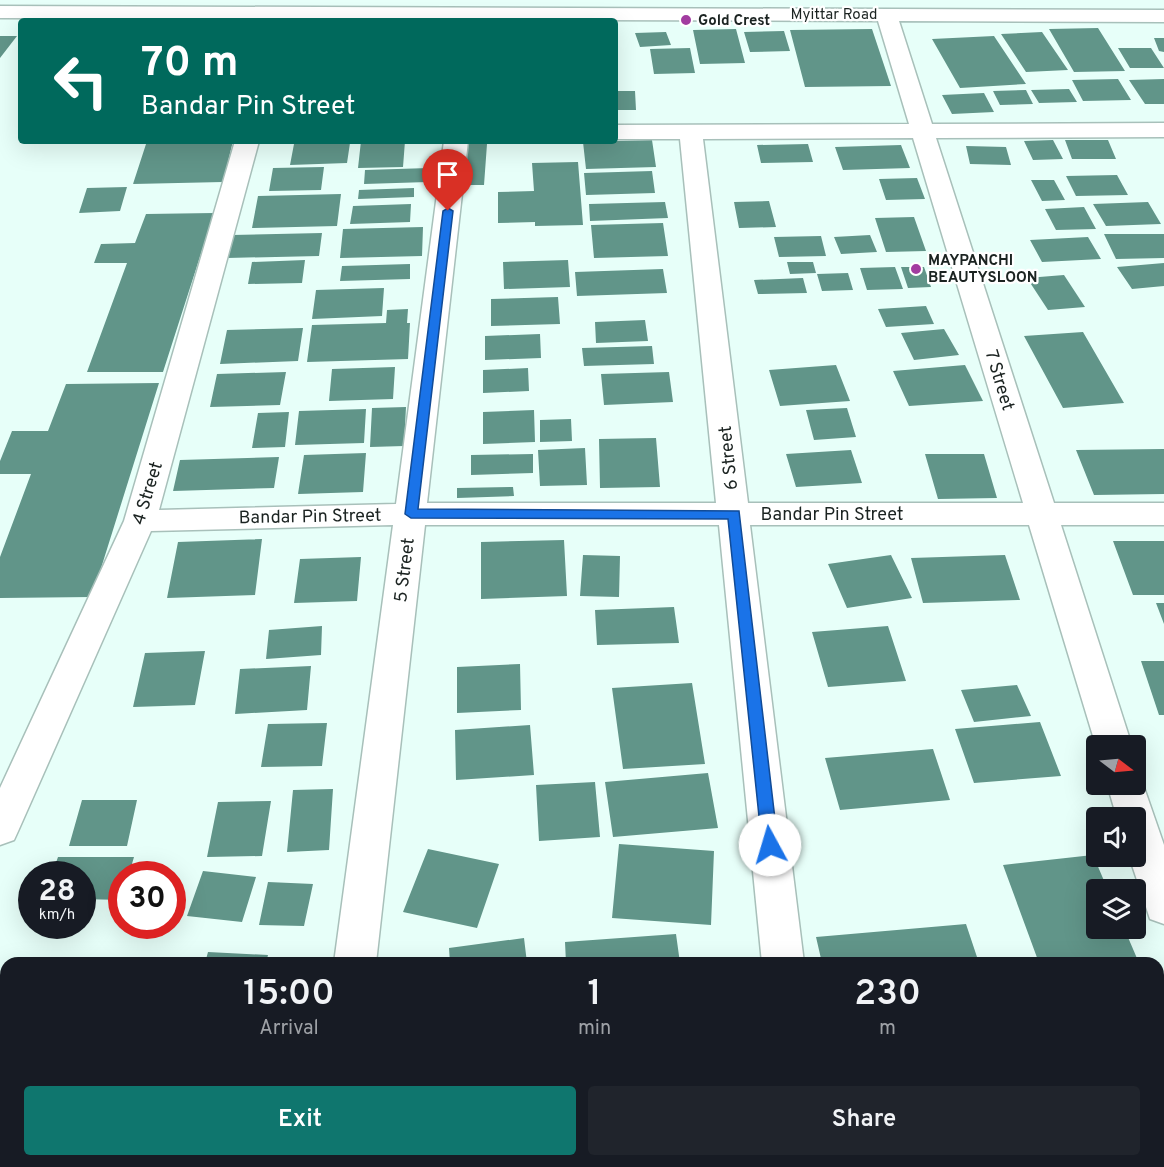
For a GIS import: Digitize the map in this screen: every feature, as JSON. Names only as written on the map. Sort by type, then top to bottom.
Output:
[{"type":"street","name":"Myittar Road","points":[[0,12],[282,17],[472,11],[1164,16]]},
{"type":"street","name":"7 Street","points":[[886,14],[1111,735]]},
{"type":"street","points":[[618,132],[922,131],[1162,134]]},
{"type":"street","name":"6 Street","points":[[691,132],[782,957]]},
{"type":"street","name":"4 Street","points":[[0,829],[140,521],[246,144]]},
{"type":"street","name":"5 Street","points":[[356,957],[456,144]]},
{"type":"street","name":"Bandar Pin Street","points":[[140,521],[411,514],[1164,514]]},
{"type":"street","points":[[1129,795],[1164,907]]},
{"type":"building","points":[[1098,28],[1125,71],[1074,72],[1049,29]]},
{"type":"building","points":[[736,29],[745,63],[700,64],[693,30]]},
{"type":"building","points":[[872,29],[891,86],[805,87],[790,30]]},
{"type":"building","points":[[784,31],[790,51],[750,52],[744,32]]},
{"type":"building","points":[[666,32],[671,45],[640,47],[635,33]]},
{"type":"building","points":[[1042,32],[1068,70],[1026,72],[1001,34]]},
{"type":"building","points":[[0,36],[17,36],[0,58]]},
{"type":"building","points":[[994,36],[1026,84],[960,88],[932,39]]},
{"type":"building","points":[[1154,38],[1164,38],[1164,52],[1159,51]]},
{"type":"building","points":[[690,48],[695,73],[654,74],[650,49]]},
{"type":"building","points":[[1118,48],[1151,48],[1164,68],[1130,68]]},
{"type":"building","points":[[1118,79],[1131,100],[1083,101],[1072,80]]},
{"type":"building","points":[[1164,79],[1164,104],[1145,104],[1129,80]]},
{"type":"building","points":[[1069,89],[1077,102],[1039,103],[1031,90]]},
{"type":"building","points":[[1026,90],[1033,104],[1000,105],[993,91]]},
{"type":"building","points":[[618,91],[635,91],[636,110],[618,110]]},
{"type":"building","points":[[984,93],[994,112],[952,114],[942,95]]},
{"type":"building","points":[[652,140],[656,167],[586,169],[583,144],[618,144],[618,141]]},
{"type":"building","points":[[1053,140],[1063,159],[1033,160],[1024,141]]},
{"type":"building","points":[[1065,140],[1108,140],[1116,159],[1072,159]]},
{"type":"building","points":[[146,144],[232,144],[223,182],[133,184]]},
{"type":"building","points":[[294,144],[350,144],[347,163],[290,165]]},
{"type":"building","points":[[361,144],[405,144],[403,167],[358,168]]},
{"type":"building","points":[[466,144],[487,144],[484,185],[462,185]]},
{"type":"building","points":[[808,144],[813,162],[761,163],[757,145]]},
{"type":"building","points":[[901,145],[910,168],[843,170],[835,147]]},
{"type":"building","points":[[966,146],[1006,147],[1011,165],[970,164]]},
{"type":"building","points":[[578,162],[583,225],[535,226],[535,222],[498,223],[498,192],[534,191],[532,163]]},
{"type":"building","points":[[324,167],[321,190],[269,191],[273,168]]},
{"type":"building","points":[[429,168],[428,182],[364,184],[365,170]]},
{"type":"building","points":[[652,171],[655,193],[586,195],[584,173]]},
{"type":"building","points":[[1117,175],[1128,195],[1076,196],[1066,176]]},
{"type":"building","points":[[917,178],[925,199],[886,200],[879,179]]},
{"type":"building","points":[[1031,180],[1054,180],[1065,200],[1042,201]]},
{"type":"building","points":[[127,187],[120,211],[79,213],[87,188]]},
{"type":"building","points":[[414,188],[414,197],[358,199],[359,190]]},
{"type":"building","points":[[341,194],[337,226],[252,228],[258,196]]},
{"type":"building","points":[[769,201],[776,227],[739,228],[734,202]]},
{"type":"building","points":[[665,202],[668,218],[590,221],[589,204]]},
{"type":"building","points":[[1148,202],[1161,224],[1106,226],[1093,204]]},
{"type":"building","points":[[411,204],[410,222],[350,224],[353,206]]},
{"type":"building","points":[[1084,207],[1096,229],[1056,230],[1045,209]]},
{"type":"building","points":[[214,213],[163,372],[87,372],[127,263],[94,263],[101,244],[135,243],[146,214]]},
{"type":"building","points":[[914,217],[926,251],[886,252],[875,218]]},
{"type":"building","points":[[663,223],[668,256],[594,258],[591,225]]},
{"type":"building","points":[[423,227],[422,256],[340,258],[343,229]]},
{"type":"building","points":[[322,233],[319,256],[227,258],[232,235]]},
{"type":"building","points":[[1104,234],[1164,234],[1164,258],[1116,259]]},
{"type":"building","points":[[870,235],[877,252],[841,254],[834,237]]},
{"type":"building","points":[[821,236],[826,256],[779,257],[774,237]]},
{"type":"building","points":[[1088,237],[1101,259],[1042,262],[1030,240]]},
{"type":"building","points":[[305,260],[302,283],[248,284],[252,262]]},
{"type":"building","points":[[568,260],[570,287],[504,289],[503,262]]},
{"type":"building","points":[[787,262],[813,262],[816,273],[790,274]]},
{"type":"building","points":[[1164,263],[1164,286],[1132,289],[1117,267]]},
{"type":"building","points":[[410,264],[410,279],[340,281],[342,266]]},
{"type":"building","points":[[895,267],[903,289],[867,290],[860,268]]},
{"type":"building","points":[[901,267],[924,267],[931,287],[908,288]]},
{"type":"building","points":[[663,269],[667,293],[577,296],[575,272]]},
{"type":"building","points":[[848,273],[853,290],[822,291],[817,274]]},
{"type":"building","points":[[1064,275],[1085,307],[1048,310],[1027,278]]},
{"type":"building","points":[[803,278],[807,293],[758,294],[754,280]]},
{"type":"building","points":[[384,288],[382,316],[312,319],[316,290]]},
{"type":"building","points":[[558,297],[560,324],[491,326],[491,299]]},
{"type":"building","points":[[926,306],[934,324],[886,327],[878,309]]},
{"type":"building","points":[[408,309],[407,323],[410,323],[408,359],[307,362],[312,325],[386,323],[387,310]]},
{"type":"building","points":[[645,320],[648,341],[596,343],[595,322]]},
{"type":"building","points":[[303,328],[298,361],[220,364],[227,330]]},
{"type":"building","points":[[944,329],[959,355],[914,360],[901,333]]},
{"type":"building","points":[[1083,332],[1124,403],[1063,408],[1024,336]]},
{"type":"building","points":[[540,334],[541,358],[485,360],[485,336]]},
{"type":"building","points":[[652,346],[654,364],[584,366],[582,348]]},
{"type":"building","points":[[836,365],[850,401],[780,406],[769,370]]},
{"type":"building","points":[[965,365],[983,401],[909,406],[893,371]]},
{"type":"building","points":[[395,367],[393,399],[329,401],[332,369]]},
{"type":"building","points":[[528,368],[529,391],[483,393],[483,370]]},
{"type":"building","points":[[286,372],[280,405],[210,407],[217,374]]},
{"type":"building","points":[[669,372],[673,402],[604,405],[601,374]]},
{"type":"building","points":[[159,383],[92,597],[0,598],[0,557],[31,474],[0,474],[0,461],[12,431],[48,431],[66,384]]},
{"type":"building","points":[[406,407],[404,446],[370,447],[372,408]]},
{"type":"building","points":[[847,408],[856,437],[814,440],[806,410]]},
{"type":"building","points":[[366,409],[364,443],[295,445],[299,411]]},
{"type":"building","points":[[534,410],[535,442],[483,444],[483,412]]},
{"type":"building","points":[[289,412],[285,447],[252,448],[258,413]]},
{"type":"building","points":[[571,419],[572,441],[540,442],[540,420]]},
{"type":"building","points":[[656,438],[660,487],[600,488],[599,439]]},
{"type":"building","points":[[585,448],[587,485],[540,486],[538,450]]},
{"type":"building","points":[[1164,449],[1164,494],[1094,495],[1076,450]]},
{"type":"building","points":[[851,450],[862,483],[796,487],[786,454]]},
{"type":"building","points":[[366,453],[363,492],[298,494],[304,455]]},
{"type":"building","points":[[533,454],[533,473],[471,475],[471,455]]},
{"type":"building","points":[[925,454],[984,454],[997,498],[938,499]]},
{"type":"building","points":[[279,457],[274,488],[173,491],[180,460]]},
{"type":"building","points":[[513,487],[514,496],[457,498],[457,488]]},
{"type":"building","points":[[262,539],[255,595],[167,598],[178,542]]},
{"type":"building","points":[[564,540],[567,596],[481,599],[481,542]]},
{"type":"building","points":[[1113,541],[1164,541],[1164,595],[1133,595]]},
{"type":"building","points":[[583,555],[620,556],[619,597],[580,596]]},
{"type":"building","points":[[891,555],[912,598],[847,608],[828,564]]},
{"type":"building","points":[[1005,555],[1020,600],[923,603],[911,558]]},
{"type":"building","points":[[361,557],[357,601],[294,603],[300,559]]},
{"type":"building","points":[[1156,603],[1164,603],[1164,624]]},
{"type":"building","points":[[674,607],[679,643],[597,645],[595,610]]},
{"type":"building","points":[[322,626],[321,655],[266,659],[269,630]]},
{"type":"building","points":[[888,626],[906,681],[828,687],[812,632]]},
{"type":"building","points":[[205,651],[195,705],[133,707],[145,653]]},
{"type":"building","points":[[1141,661],[1164,661],[1164,715],[1159,715]]},
{"type":"building","points":[[520,664],[521,710],[457,713],[457,667]]},
{"type":"building","points":[[311,666],[307,710],[235,714],[240,669]]},
{"type":"building","points":[[692,683],[705,764],[623,769],[612,688]]},
{"type":"building","points":[[1017,685],[1031,716],[974,722],[961,690]]},
{"type":"building","points":[[1040,722],[1061,776],[974,783],[955,729]]},
{"type":"building","points":[[327,723],[322,766],[261,767],[268,724]]},
{"type":"building","points":[[530,725],[534,775],[456,780],[455,730]]},
{"type":"building","points":[[933,749],[950,800],[840,810],[825,758]]},
{"type":"building","points":[[708,773],[718,828],[613,837],[605,782]]},
{"type":"building","points":[[595,782],[600,837],[539,841],[536,785]]},
{"type":"building","points":[[333,789],[329,850],[287,852],[293,790]]},
{"type":"building","points":[[82,800],[137,800],[127,846],[69,846]]},
{"type":"building","points":[[271,801],[262,856],[207,857],[218,802]]},
{"type":"building","points":[[619,844],[714,851],[711,925],[612,918]]},
{"type":"building","points":[[428,849],[499,864],[477,928],[403,912]]},
{"type":"building","points":[[1086,856],[1086,867],[1098,867],[1103,879],[1086,879],[1086,939],[1129,939],[1136,957],[1037,957],[1003,865]]},
{"type":"building","points":[[58,857],[134,857],[133,861],[108,861],[108,900],[96,899],[96,861],[57,861]]},
{"type":"building","points":[[203,871],[256,877],[242,922],[187,916]]},
{"type":"building","points":[[268,882],[313,884],[304,926],[259,925]]},
{"type":"building","points":[[966,924],[977,957],[821,957],[816,937]]},
{"type":"building","points":[[676,934],[679,957],[566,957],[565,942]]},
{"type":"building","points":[[524,938],[526,957],[450,957],[449,948]]},
{"type":"building","points":[[208,952],[268,955],[268,957],[207,957]]},
{"type":"place","name":"Gold Crest","points":[[686,20]]},
{"type":"place","name":"MAYPANCHI BEAUTYSLOON","points":[[916,269]]},
{"type":"route","points":[[448,211],[411,514],[734,514],[770,845]]}]
